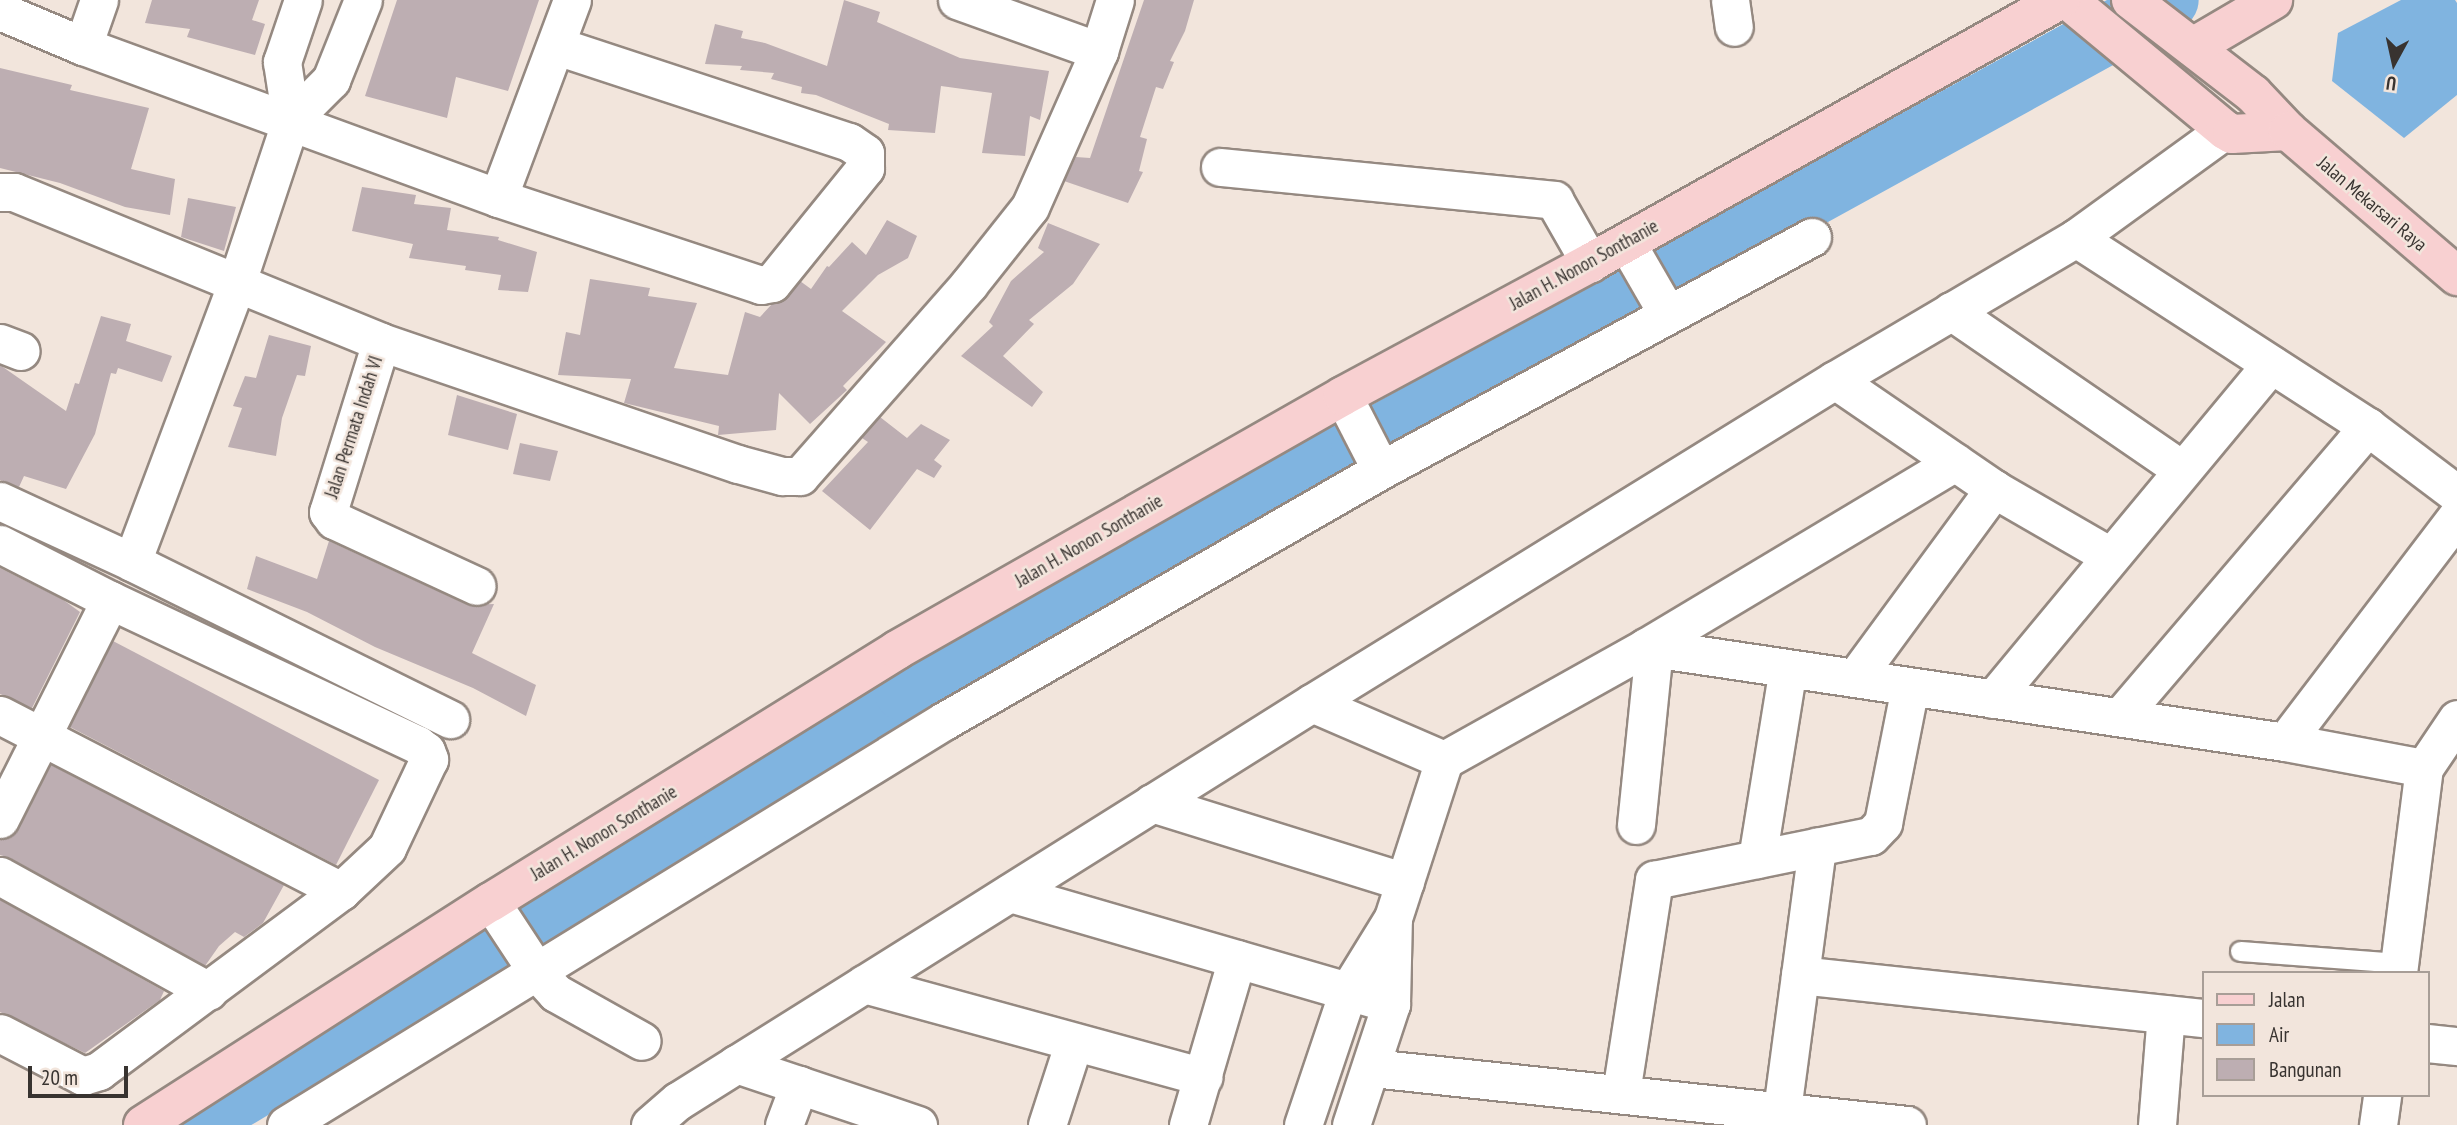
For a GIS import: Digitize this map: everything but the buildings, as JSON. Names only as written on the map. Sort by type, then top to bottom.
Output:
[{"type":"street","points":[[83,46],[99,0]]},
{"type":"street","points":[[291,120],[282,62],[303,0]]},
{"type":"street","points":[[132,562],[237,282],[291,120],[331,80],[363,0]]},
{"type":"street","points":[[498,198],[572,0]]},
{"type":"street","points":[[957,0],[1099,51]]},
{"type":"street","points":[[0,192],[14,192],[381,342],[738,464],[782,476],[800,476],[969,284],[1030,207],[1099,51],[1115,0]]},
{"type":"street","name":"Jalan Mekarsari Raya","points":[[2131,0],[2253,94],[2288,131],[2457,276]]},
{"type":"street","points":[[2193,48],[2273,0]]},
{"type":"street","points":[[2068,2],[2232,134],[2288,131]]},
{"type":"street","name":"Jalan H. Nonon Sonthanie","points":[[144,1125],[491,902],[897,650],[1348,406],[1590,263],[1631,252],[2068,2]]},
{"type":"street","points":[[0,11],[83,46],[498,198],[767,286],[865,168],[865,153],[849,142],[557,46]]},
{"type":"street","points":[[650,1125],[678,1101],[736,1064],[1312,703],[1835,380],[2076,238],[2220,126]]},
{"type":"street","points":[[1220,167],[1554,200],[1590,263]]},
{"type":"street","points":[[286,1125],[533,966],[944,721],[1380,467],[1664,310],[1812,237]]},
{"type":"street","points":[[2076,238],[2368,427],[2457,494]]},
{"type":"street","points":[[1631,252],[1664,310]]},
{"type":"street","points":[[1951,312],[2182,470]]},
{"type":"street","name":"Jalan Permata Indah VI","points":[[381,342],[328,512],[334,520],[477,586]]},
{"type":"street","points":[[1993,699],[2271,364]]},
{"type":"street","points":[[1835,380],[1994,489],[2110,556]]},
{"type":"street","points":[[1348,406],[1380,467]]},
{"type":"street","points":[[2120,717],[2368,427]]},
{"type":"street","points":[[1303,1125],[1348,991],[1393,918],[1444,760],[1650,648],[1955,462]]},
{"type":"street","points":[[1855,678],[1994,489]]},
{"type":"street","points":[[0,501],[132,562],[450,719]]},
{"type":"street","points":[[2284,741],[2457,516]]},
{"type":"street","points":[[0,544],[110,600],[426,751],[429,760],[387,848],[341,891],[99,1071],[83,1076],[0,1034]]},
{"type":"street","points":[[0,819],[110,600]]},
{"type":"street","points":[[1650,648],[2284,741],[2444,747],[2398,968]]},
{"type":"street","points":[[1636,825],[1650,648]]},
{"type":"street","points":[[1756,859],[1788,668]]},
{"type":"street","points":[[1621,1093],[1654,880],[1871,836],[1884,823],[1910,687]]},
{"type":"street","points":[[1312,703],[1444,760]]},
{"type":"street","points":[[0,715],[341,891]]},
{"type":"street","points":[[1152,803],[1405,882]]},
{"type":"street","points":[[1781,1119],[1816,846]]},
{"type":"street","points":[[0,877],[208,991]]},
{"type":"street","points":[[1010,892],[1391,1004]]},
{"type":"street","points":[[491,902],[533,966],[556,993],[642,1041]]},
{"type":"street","points":[[1351,1125],[1391,1004],[1393,918]]},
{"type":"street","points":[[1188,1125],[1237,959]]},
{"type":"street","points":[[1800,975],[2202,1018]]},
{"type":"street","points":[[864,984],[1203,1077]]},
{"type":"street","points":[[2157,1125],[2166,1014]]},
{"type":"street","points":[[1047,1125],[1074,1042]]},
{"type":"street","points":[[2429,1043],[2457,1046]]},
{"type":"street","points":[[736,1064],[918,1125]]},
{"type":"street","points":[[1372,1068],[1621,1093],[1781,1119],[1907,1125]]},
{"type":"street","points":[[784,1125],[799,1085]]},
{"type":"street","points":[[2378,1125],[2382,1097]]},
{"type":"lane","points":[[2240,951],[2398,968]]},
{"type":"water","points":[[2401,0],[2455,0],[2457,3],[2457,95],[2404,138],[2332,81],[2338,33]]},
{"type":"waterway","points":[[193,1125],[718,810],[905,692],[1361,445],[2169,0]]}]
